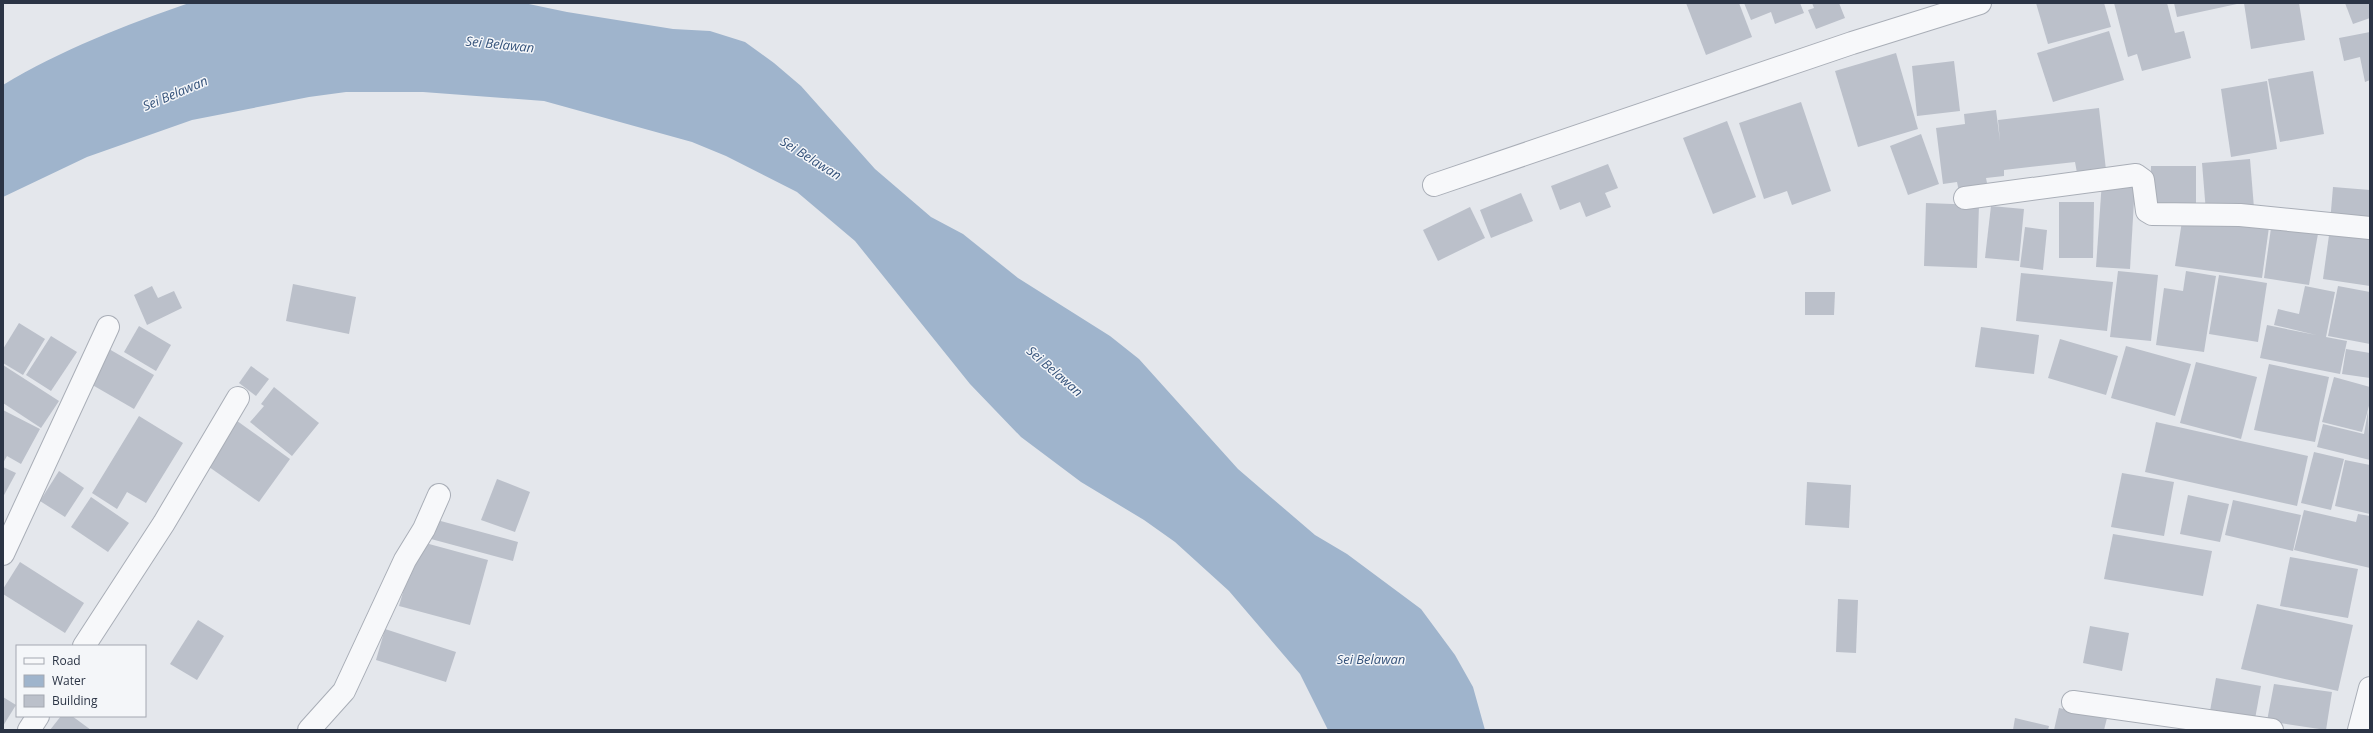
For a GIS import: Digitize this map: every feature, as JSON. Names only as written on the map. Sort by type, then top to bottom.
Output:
[{"type":"street","points":[[1434,186],[1852,43],[1980,3]]},
{"type":"street","points":[[1965,198],[2136,175],[2143,180],[2147,210],[2152,214],[2240,215],[2370,228]]},
{"type":"street","points":[[3,554],[108,327]]},
{"type":"street","points":[[85,645],[164,523],[238,398]]},
{"type":"street","points":[[309,730],[344,691],[405,560],[424,529],[439,495]]},
{"type":"street","points":[[2364,720],[2370,688]]},
{"type":"street","points":[[2073,702],[2272,730]]},
{"type":"street","points":[[29,730],[37,717]]},
{"type":"water","name":"Sei Belawan","points":[[189,3],[524,3],[567,12],[673,29],[710,31],[745,42],[774,63],[801,86],[875,169],[931,217],[963,234],[1018,278],[1110,336],[1139,359],[1238,469],[1315,535],[1347,554],[1421,609],[1455,655],[1473,687],[1485,730],[1328,730],[1300,674],[1229,591],[1175,542],[1144,520],[1081,482],[1021,437],[970,384],[855,241],[797,192],[726,156],[692,142],[544,101],[423,92],[346,92],[309,97],[192,120],[87,157],[3,197],[3,85],[70,49],[141,20]]},
{"type":"building","points":[[1686,3],[1739,3],[1752,37],[1706,55]]},
{"type":"building","points":[[1744,3],[1800,3],[1804,13],[1775,24],[1771,12],[1751,20]]},
{"type":"building","points":[[1812,3],[1839,3],[1845,18],[1816,29],[1808,10],[1814,8]]},
{"type":"building","points":[[2036,3],[2104,3],[2111,27],[2048,44]]},
{"type":"building","points":[[2114,3],[2167,3],[2175,33],[2184,31],[2191,58],[2142,71],[2137,54],[2128,57]]},
{"type":"building","points":[[2174,3],[2237,3],[2237,4],[2177,17]]},
{"type":"building","points":[[2244,3],[2299,3],[2305,40],[2251,49]]},
{"type":"building","points":[[2345,3],[2370,3],[2370,18],[2353,24]]},
{"type":"building","points":[[2109,31],[2124,80],[2053,102],[2037,53]]},
{"type":"building","points":[[2370,32],[2370,80],[2365,82],[2360,57],[2344,61],[2339,38]]},
{"type":"building","points":[[1896,53],[1918,129],[1858,147],[1835,71]]},
{"type":"building","points":[[1954,61],[1960,111],[1917,116],[1912,66]]},
{"type":"building","points":[[2313,71],[2324,134],[2280,142],[2268,79]]},
{"type":"building","points":[[2267,81],[2277,149],[2231,157],[2221,89]]},
{"type":"building","points":[[1801,102],[1831,191],[1792,205],[1787,191],[1764,199],[1739,123]]},
{"type":"building","points":[[2099,108],[2106,170],[2077,173],[2075,162],[2004,170],[2004,176],[1986,178],[1988,188],[1959,192],[1957,182],[1943,184],[1936,128],[1965,124],[1964,114],[1996,110],[2000,141],[1998,120]]},
{"type":"building","points":[[1727,121],[1756,197],[1713,214],[1683,138]]},
{"type":"building","points":[[1921,134],[1939,184],[1908,195],[1890,146]]},
{"type":"building","points":[[2250,159],[2254,208],[2206,212],[2202,163]]},
{"type":"building","points":[[1608,164],[1618,188],[1605,193],[1611,207],[1586,217],[1580,202],[1560,210],[1551,186]]},
{"type":"building","points":[[2151,166],[2196,166],[2196,206],[2150,205]]},
{"type":"building","points":[[2102,181],[2135,184],[2130,269],[2096,267]]},
{"type":"building","points":[[2333,187],[2370,190],[2370,226],[2330,223]]},
{"type":"building","points":[[1521,193],[1533,221],[1491,238],[1480,210]]},
{"type":"building","points":[[2059,202],[2094,202],[2093,258],[2059,258]]},
{"type":"building","points":[[1926,203],[1979,205],[1977,268],[1924,266]]},
{"type":"building","points":[[1991,206],[2024,209],[2019,261],[1985,258]]},
{"type":"building","points":[[1470,207],[1485,238],[1438,261],[1423,230]]},
{"type":"building","points":[[2183,215],[2269,227],[2262,278],[2175,266]]},
{"type":"building","points":[[2272,221],[2319,228],[2309,285],[2264,278]]},
{"type":"building","points":[[2025,227],[2047,230],[2043,270],[2020,267]]},
{"type":"building","points":[[2330,228],[2370,233],[2370,286],[2323,279]]},
{"type":"building","points":[[2118,271],[2158,275],[2151,341],[2110,337]]},
{"type":"building","points":[[2186,271],[2216,276],[2204,352],[2156,345],[2164,288],[2183,291]]},
{"type":"building","points":[[2021,273],[2113,282],[2107,331],[2016,321]]},
{"type":"building","points":[[2219,275],[2267,283],[2258,342],[2209,334]]},
{"type":"building","points":[[293,284],[356,297],[349,334],[286,321]]},
{"type":"building","points":[[152,286],[158,298],[174,291],[182,308],[147,325],[134,295]]},
{"type":"building","points":[[2305,286],[2335,292],[2326,337],[2347,341],[2340,374],[2260,358],[2267,325],[2316,335],[2274,325],[2278,309],[2299,314]]},
{"type":"building","points":[[2338,286],[2370,292],[2370,344],[2328,336]]},
{"type":"building","points":[[1805,292],[1835,292],[1834,315],[1805,315]]},
{"type":"building","points":[[19,323],[45,339],[23,375],[3,363],[3,349]]},
{"type":"building","points":[[139,326],[171,345],[156,371],[124,352]]},
{"type":"building","points":[[1981,327],[2039,335],[2034,374],[1975,367]]},
{"type":"building","points":[[51,336],[77,352],[51,391],[26,375]]},
{"type":"building","points":[[2060,339],[2118,356],[2106,395],[2048,378]]},
{"type":"building","points":[[2126,346],[2191,364],[2175,416],[2111,398]]},
{"type":"building","points":[[109,349],[154,375],[134,409],[89,383]]},
{"type":"building","points":[[2346,349],[2370,353],[2370,378],[2342,374]]},
{"type":"building","points":[[2196,362],[2257,377],[2241,439],[2180,423]]},
{"type":"building","points":[[2269,364],[2329,377],[2315,442],[2254,430]]},
{"type":"building","points":[[3,365],[59,401],[41,428],[3,403]]},
{"type":"building","points":[[251,366],[269,379],[256,396],[239,383]]},
{"type":"building","points":[[2334,377],[2370,387],[2370,402],[2362,432],[2322,422]]},
{"type":"building","points":[[274,387],[319,423],[292,456],[250,422],[264,406],[261,404]]},
{"type":"building","points":[[3,410],[40,429],[21,464],[7,456],[3,463]]},
{"type":"building","points":[[2368,411],[2370,460],[2317,447],[2323,424],[2364,434]]},
{"type":"building","points":[[139,416],[183,443],[146,503],[127,492],[117,509],[92,493]]},
{"type":"building","points":[[233,418],[290,459],[259,502],[202,462]]},
{"type":"building","points":[[2156,422],[2308,456],[2297,506],[2145,472]]},
{"type":"building","points":[[2314,452],[2344,459],[2331,510],[2301,503]]},
{"type":"building","points":[[2345,460],[2370,465],[2370,514],[2335,506]]},
{"type":"building","points":[[3,467],[16,473],[3,497]]},
{"type":"building","points":[[59,471],[84,488],[65,517],[40,501]]},
{"type":"building","points":[[2122,473],[2174,482],[2164,536],[2111,527]]},
{"type":"building","points":[[497,479],[530,492],[515,532],[481,520]]},
{"type":"building","points":[[1807,482],[1851,485],[1849,528],[1805,525]]},
{"type":"building","points":[[2188,495],[2229,504],[2220,542],[2180,534]]},
{"type":"building","points":[[91,497],[129,523],[108,552],[71,527]]},
{"type":"building","points":[[2233,500],[2301,515],[2293,551],[2225,535]]},
{"type":"building","points":[[2304,510],[2356,522],[2358,514],[2370,516],[2370,568],[2294,550]]},
{"type":"building","points":[[437,520],[518,542],[513,561],[431,539]]},
{"type":"building","points":[[2113,534],[2212,551],[2203,596],[2104,579]]},
{"type":"building","points":[[418,541],[488,560],[470,625],[399,606]]},
{"type":"building","points":[[2290,557],[2358,569],[2348,618],[2280,606]]},
{"type":"building","points":[[20,562],[84,603],[65,633],[3,594],[3,589]]},
{"type":"building","points":[[1838,599],[1858,600],[1856,653],[1836,652]]},
{"type":"building","points":[[2257,604],[2353,625],[2338,691],[2241,669]]},
{"type":"building","points":[[198,620],[224,636],[197,680],[170,664]]},
{"type":"building","points":[[2090,626],[2129,633],[2122,671],[2083,663]]},
{"type":"building","points":[[385,629],[456,652],[446,682],[376,660]]},
{"type":"building","points":[[2216,678],[2261,686],[2255,719],[2210,711]]},
{"type":"building","points":[[2274,684],[2332,692],[2326,730],[2267,721]]},
{"type":"building","points":[[3,697],[16,705],[3,726]]},
{"type":"building","points":[[2059,708],[2107,718],[2104,730],[2054,730]]},
{"type":"building","points":[[60,717],[73,717],[91,730],[50,730]]},
{"type":"building","points":[[2015,718],[2049,726],[2048,730],[2013,730]]}]
